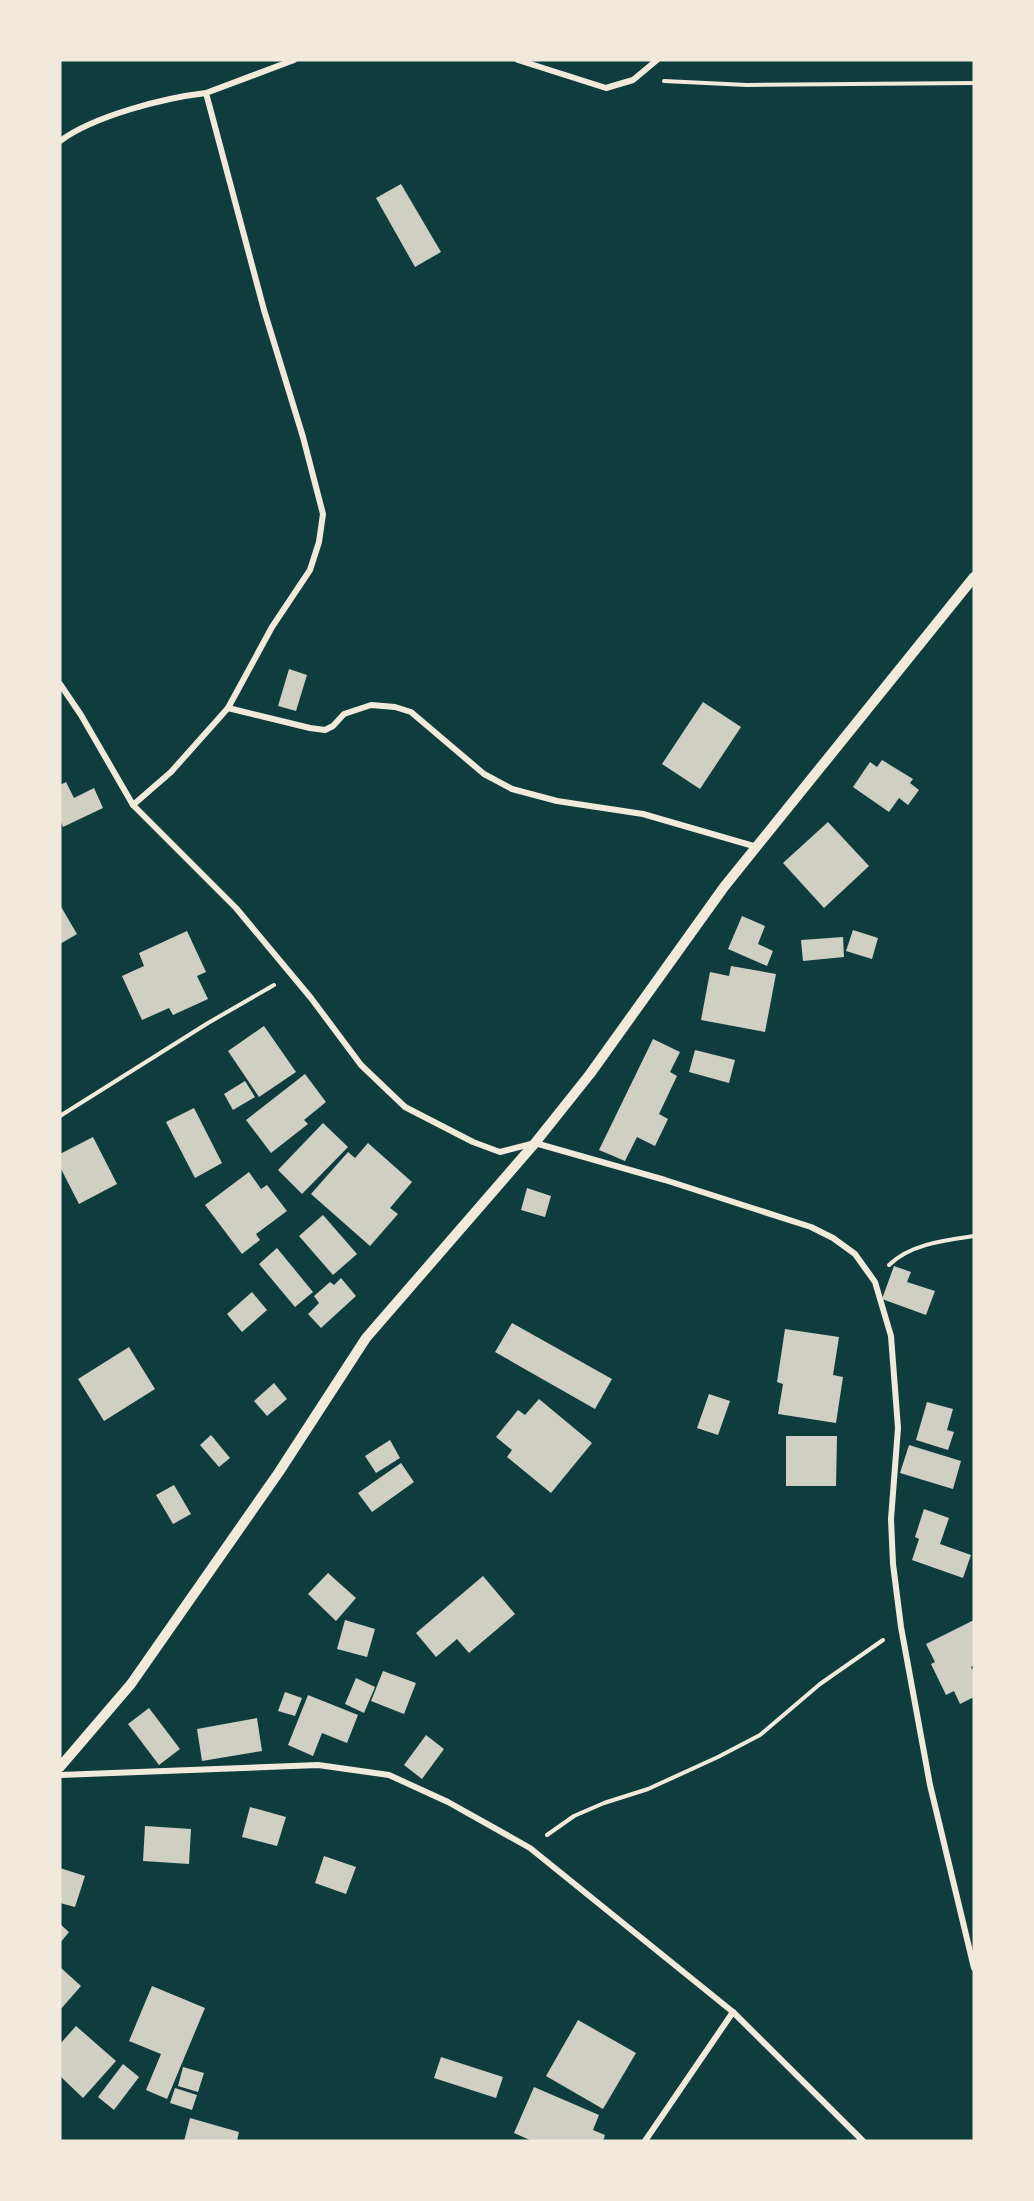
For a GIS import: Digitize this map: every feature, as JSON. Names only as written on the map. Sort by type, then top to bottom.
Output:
[{"type":"street","points":[[60,141],[77,129],[124,113],[189,95],[206,93],[294,60]]},
{"type":"street","points":[[518,60],[606,88],[633,80],[657,60]]},
{"type":"street","points":[[133,805],[171,772],[228,708],[272,627],[310,570],[319,542],[323,514],[303,437],[264,310],[206,93]]},
{"type":"street","points":[[60,1767],[138,1674],[279,1472],[366,1338],[535,1143],[590,1074],[724,887],[974,578]]},
{"type":"street","points":[[60,684],[81,715],[133,805],[236,908],[292,975],[361,1065],[405,1107],[473,1142],[500,1152],[535,1143],[665,1180],[811,1227],[833,1238],[855,1254],[875,1282],[891,1336],[895,1376],[898,1428],[891,1519],[893,1564],[901,1627],[930,1785],[974,1968]]},
{"type":"street","points":[[228,708],[325,730],[344,714],[371,705],[395,707],[411,712],[484,774],[512,789],[557,801],[643,814],[758,847]]},
{"type":"street","points":[[60,1775],[318,1765],[389,1775],[448,1802],[530,1848],[733,2012],[863,2141]]},
{"type":"street","points":[[645,2141],[733,2012]]},
{"type":"path","points":[[633,80],[747,85],[974,83]]},
{"type":"path","points":[[60,1116],[208,1023],[292,975]]},
{"type":"path","points":[[875,1282],[890,1262],[906,1252],[942,1240],[974,1236]]},
{"type":"path","points":[[530,1848],[574,1816],[604,1803],[648,1789],[760,1735],[820,1684],[901,1627]]},
{"type":"building","points":[[401,184],[441,252],[415,267],[376,198]]},
{"type":"building","points":[[289,669],[307,675],[296,711],[278,706]]},
{"type":"building","points":[[703,702],[741,727],[700,789],[662,764]]},
{"type":"building","points":[[882,760],[913,779],[910,783],[919,790],[908,805],[899,798],[889,812],[853,787],[870,762],[877,767]]},
{"type":"building","points":[[66,782],[74,798],[94,788],[103,808],[63,827],[60,820],[60,785]]},
{"type":"building","points":[[828,822],[869,866],[824,908],[783,863]]},
{"type":"building","points":[[60,905],[77,934],[60,944]]},
{"type":"building","points":[[742,916],[765,926],[758,944],[773,951],[767,966],[728,949]]},
{"type":"building","points":[[853,930],[878,938],[872,959],[846,951]]},
{"type":"building","points":[[187,931],[206,972],[197,976],[208,999],[173,1015],[169,1008],[142,1020],[122,976],[144,966],[139,953]]},
{"type":"building","points":[[843,937],[844,957],[803,961],[801,940]]},
{"type":"building","points":[[731,966],[776,974],[765,1032],[701,1020],[710,972],[729,976]]},
{"type":"building","points":[[264,1026],[296,1072],[259,1097],[228,1051]]},
{"type":"building","points":[[653,1039],[680,1052],[670,1072],[677,1076],[659,1114],[668,1119],[655,1146],[637,1137],[625,1161],[599,1150]]},
{"type":"building","points":[[695,1050],[735,1060],[729,1083],[689,1072]]},
{"type":"building","points":[[305,1074],[326,1102],[304,1120],[308,1124],[271,1153],[246,1120]]},
{"type":"building","points":[[245,1081],[255,1097],[233,1110],[224,1094]]},
{"type":"building","points":[[194,1108],[222,1163],[195,1178],[166,1122]]},
{"type":"building","points":[[323,1123],[348,1147],[302,1194],[278,1170]]},
{"type":"building","points":[[93,1137],[117,1184],[79,1204],[60,1167],[60,1154]]},
{"type":"building","points":[[368,1143],[412,1182],[390,1208],[398,1214],[370,1246],[311,1194],[348,1152],[355,1158]]},
{"type":"building","points":[[249,1172],[261,1189],[267,1185],[287,1211],[256,1234],[260,1240],[242,1254],[205,1205]]},
{"type":"building","points":[[527,1188],[551,1196],[545,1217],[521,1210]]},
{"type":"building","points":[[323,1215],[357,1254],[333,1275],[299,1236]]},
{"type":"building","points":[[277,1248],[313,1292],[295,1307],[259,1264]]},
{"type":"building","points":[[894,1266],[911,1272],[907,1282],[935,1291],[926,1315],[882,1299]]},
{"type":"building","points":[[341,1278],[356,1296],[321,1328],[308,1314],[319,1303],[314,1296],[330,1282],[334,1285]]},
{"type":"building","points":[[252,1292],[267,1310],[242,1332],[227,1314]]},
{"type":"building","points":[[512,1323],[612,1379],[595,1409],[495,1352]]},
{"type":"building","points":[[785,1329],[839,1337],[833,1375],[843,1377],[836,1423],[778,1414],[783,1384],[777,1382]]},
{"type":"building","points":[[129,1347],[155,1389],[104,1421],[78,1379]]},
{"type":"building","points":[[274,1383],[287,1399],[267,1416],[254,1401]]},
{"type":"building","points":[[709,1394],[730,1401],[718,1435],[697,1428]]},
{"type":"building","points":[[539,1399],[592,1443],[551,1493],[507,1457],[512,1450],[496,1437],[518,1410],[525,1415]]},
{"type":"building","points":[[927,1402],[953,1409],[947,1430],[954,1432],[948,1450],[916,1440]]},
{"type":"building","points":[[211,1435],[230,1458],[219,1467],[200,1445]]},
{"type":"building","points":[[786,1436],[837,1436],[836,1486],[786,1486]]},
{"type":"building","points":[[390,1440],[400,1458],[376,1473],[365,1456]]},
{"type":"building","points":[[909,1445],[961,1461],[953,1489],[900,1473]]},
{"type":"building","points":[[401,1463],[414,1482],[372,1512],[358,1493]]},
{"type":"building","points":[[174,1485],[191,1514],[173,1524],[156,1495]]},
{"type":"building","points":[[924,1509],[949,1518],[940,1544],[971,1555],[963,1578],[912,1560],[919,1539],[915,1537]]},
{"type":"building","points":[[328,1573],[356,1598],[336,1621],[308,1594]]},
{"type":"building","points":[[483,1576],[515,1614],[469,1653],[457,1639],[436,1657],[416,1633]]},
{"type":"building","points":[[345,1620],[375,1629],[367,1657],[337,1649]]},
{"type":"building","points":[[974,1620],[974,1665],[971,1667],[974,1673],[974,1697],[960,1704],[954,1691],[946,1695],[931,1664],[935,1662],[926,1644]]},
{"type":"building","points":[[383,1671],[416,1683],[404,1714],[371,1701]]},
{"type":"building","points":[[356,1678],[375,1687],[364,1713],[345,1704]]},
{"type":"building","points":[[285,1692],[302,1698],[295,1716],[278,1711]]},
{"type":"building","points":[[308,1695],[358,1715],[347,1743],[322,1733],[313,1756],[288,1745]]},
{"type":"building","points":[[149,1708],[180,1749],[159,1765],[128,1724]]},
{"type":"building","points":[[257,1718],[262,1751],[202,1761],[197,1729]]},
{"type":"building","points":[[426,1735],[444,1749],[422,1779],[404,1765]]},
{"type":"building","points":[[250,1807],[286,1817],[277,1846],[242,1837]]},
{"type":"building","points":[[145,1826],[191,1829],[189,1864],[143,1861]]},
{"type":"building","points":[[324,1856],[356,1867],[346,1894],[315,1883]]},
{"type":"building","points":[[60,1868],[85,1876],[75,1907],[60,1903]]},
{"type":"building","points":[[60,1924],[69,1932],[60,1943]]},
{"type":"building","points":[[60,1967],[81,1986],[60,2010]]},
{"type":"building","points":[[152,1986],[205,2008],[167,2099],[146,2090],[161,2054],[129,2041]]},
{"type":"building","points":[[578,2020],[636,2053],[603,2109],[546,2076]]},
{"type":"building","points":[[76,2026],[116,2061],[83,2098],[60,2076],[60,2044]]},
{"type":"building","points":[[441,2057],[503,2077],[496,2098],[434,2078]]},
{"type":"building","points":[[123,2064],[139,2077],[114,2110],[98,2097]]},
{"type":"building","points":[[183,2067],[204,2073],[198,2092],[178,2086]]},
{"type":"building","points":[[534,2087],[599,2115],[593,2130],[605,2135],[603,2141],[532,2141],[514,2133]]},
{"type":"building","points":[[175,2088],[197,2095],[192,2110],[170,2103]]},
{"type":"building","points":[[190,2118],[239,2132],[237,2141],[184,2141]]}]
